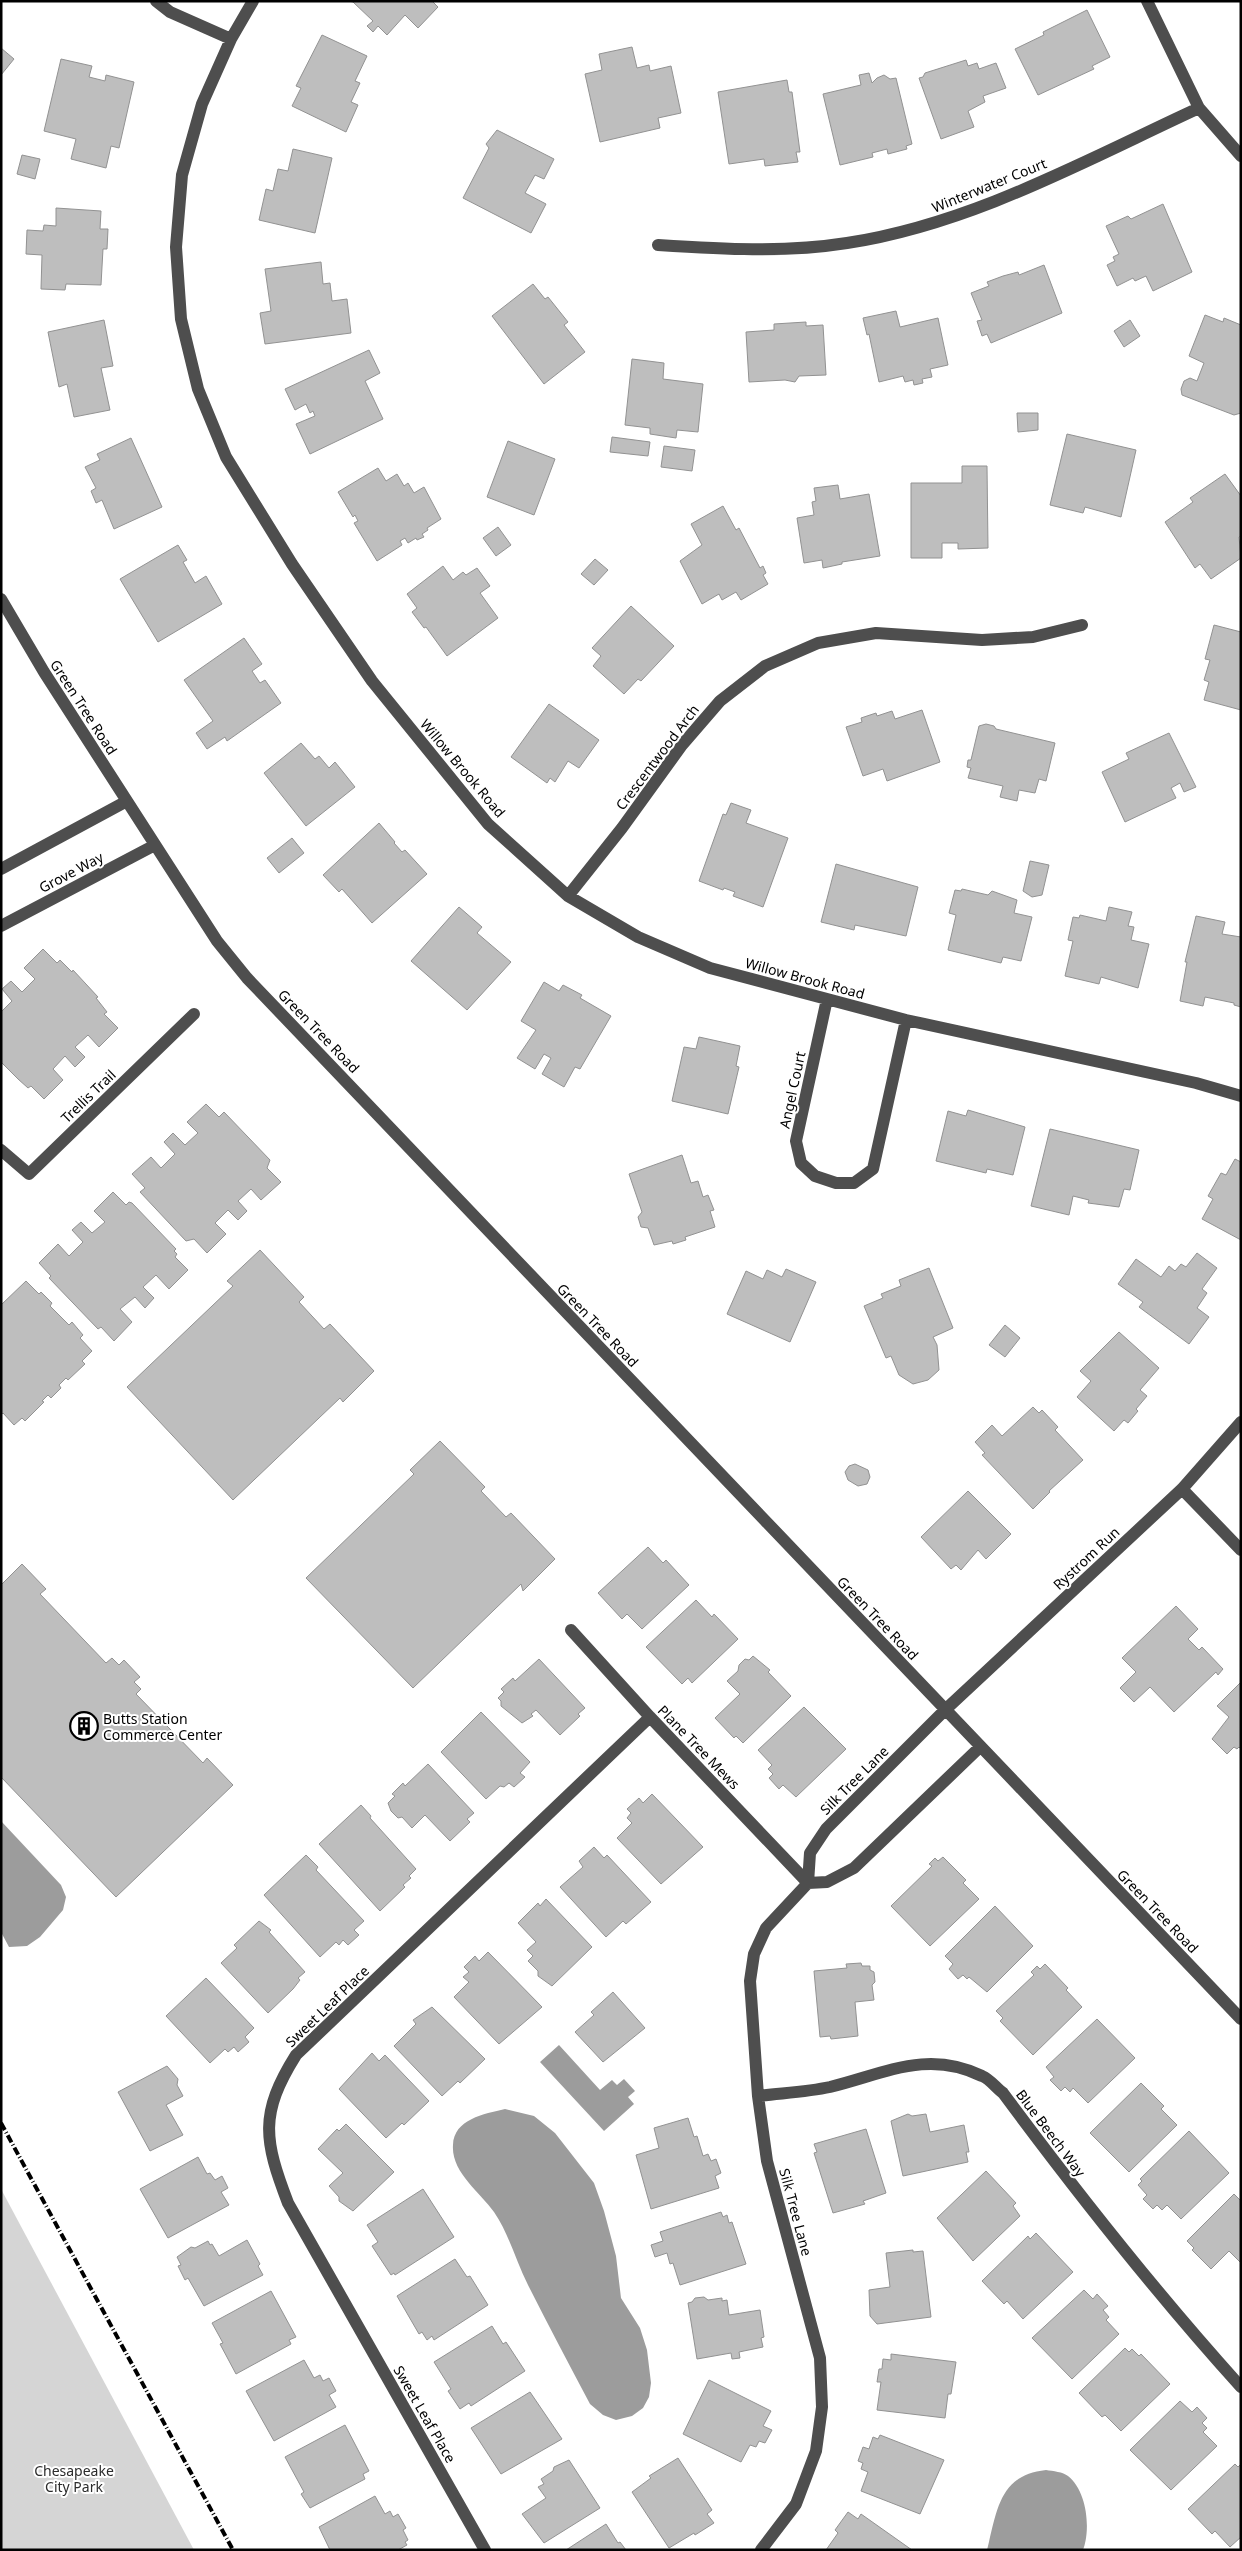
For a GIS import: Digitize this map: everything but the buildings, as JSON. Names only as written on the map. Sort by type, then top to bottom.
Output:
[{"type":"street","points":[[156,1],[170,12],[231,39]]},
{"type":"street","name":"Willow Brook Road","points":[[253,1],[231,39],[202,104],[182,175],[176,246],[181,319],[198,389],[226,457],[292,564],[372,681],[488,824],[568,896],[638,937],[710,968],[906,1020],[1196,1082],[1241,1096]]},
{"type":"street","points":[[1147,1],[1199,108],[1241,156]]},
{"type":"street","name":"Winterwater Court","points":[[658,245],[754,251],[847,243],[941,221],[1028,187],[1199,108]]},
{"type":"street","name":"Green Tree Road","points":[[1,599],[44,672],[217,941],[247,978],[1241,2019]]},
{"type":"street","name":"Crescentwood Arch","points":[[568,896],[622,828],[682,745],[720,701],[766,666],[818,643],[876,633],[982,640],[1033,637],[1082,625]]},
{"type":"street","points":[[1,868],[128,801]]},
{"type":"street","name":"Grove Way","points":[[1,926],[155,844]]},
{"type":"street","name":"Angel Court","points":[[827,999],[796,1141],[801,1164],[815,1176],[836,1183],[854,1183],[873,1169],[906,1020]]},
{"type":"street","name":"Trellis Trail","points":[[1,1150],[29,1174],[194,1014]]},
{"type":"street","name":"Rystrom Run","points":[[945,1710],[1182,1489],[1241,1422]]},
{"type":"street","points":[[1182,1489],[1241,1550]]},
{"type":"street","name":"Plane Tree Mews","points":[[571,1630],[650,1717],[808,1883]]},
{"type":"street","name":"Silk Tree Lane","points":[[761,2550],[796,2504],[816,2450],[822,2406],[820,2358],[766,2161],[758,2096],[750,1981],[754,1954],[766,1928],[808,1883],[810,1853],[826,1829],[945,1710]]},
{"type":"street","name":"Sweet Leaf Place","points":[[485,2550],[288,2203],[273,2164],[267,2124],[280,2080],[296,2055],[650,1717]]},
{"type":"street","points":[[808,1883],[827,1882],[854,1868],[980,1747]]},
{"type":"street","name":"Blue Beech Way","points":[[758,2096],[829,2087],[905,2065],[930,2064],[962,2068],[984,2076],[1002,2093],[1095,2217],[1195,2337],[1241,2387]]},
{"type":"green space","name":"Chesapeake City Park","points":[[1,2189],[194,2550],[1,2550]]},
{"type":"shaded area","points":[[1,1821],[61,1885],[66,1897],[63,1910],[40,1937],[27,1946],[9,1947],[1,1932]]},
{"type":"shaded area","points":[[559,2045],[600,2090],[612,2080],[617,2085],[624,2079],[635,2091],[628,2097],[634,2104],[604,2131],[540,2062]]},
{"type":"shaded area","points":[[505,2109],[534,2116],[555,2133],[594,2183],[616,2256],[621,2298],[640,2328],[647,2350],[651,2383],[649,2397],[643,2408],[632,2416],[616,2420],[603,2415],[590,2404],[528,2285],[499,2220],[488,2204],[461,2173],[457,2164],[453,2145],[459,2129],[472,2119]]},
{"type":"shaded area","points":[[1046,2470],[1068,2476],[1079,2491],[1086,2511],[1087,2521],[1087,2532],[1083,2550],[987,2550],[998,2509],[1009,2487],[1018,2479],[1030,2473]]},
{"type":"railway","points":[[1,2123],[233,2550]]},
{"type":"place","name":"Butts Station Commerce Center","points":[[84,1726]]}]
